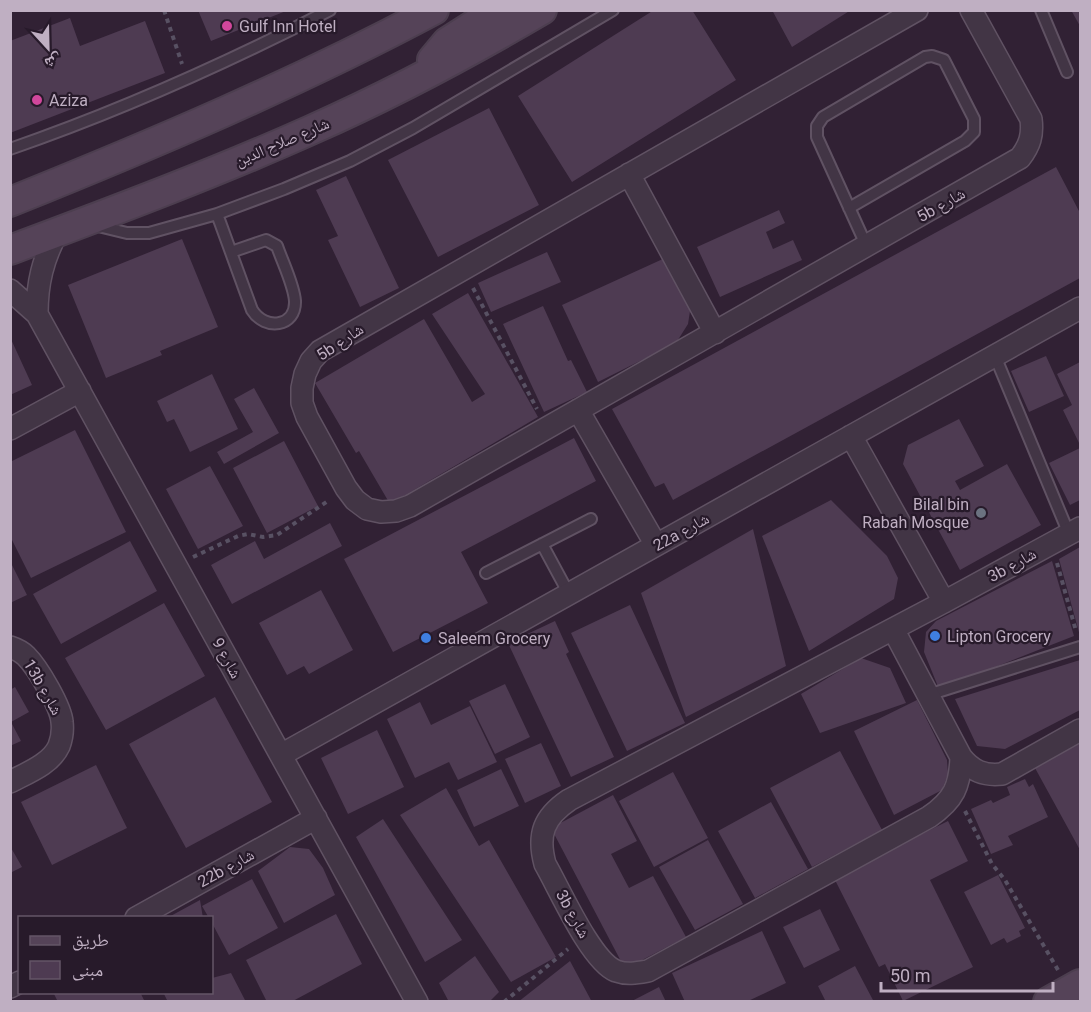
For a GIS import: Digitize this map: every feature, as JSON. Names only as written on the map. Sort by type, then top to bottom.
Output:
[{"type":"main road","points":[[10,202],[175,134],[264,94],[434,10]]},
{"type":"main road","points":[[424,75],[434,57],[447,42],[497,10]]},
{"type":"main road","name":"شارع صلاح الدين","points":[[10,250],[274,147],[424,75],[542,10]]},
{"type":"street","name":"5b شارع","points":[[917,10],[320,351],[311,361],[303,381],[302,403],[307,417],[355,500],[367,509],[381,512],[396,511],[410,506],[1020,158],[1029,147],[1032,133],[1029,113],[971,10]]},
{"type":"street","points":[[629,174],[715,333]]},
{"type":"street","points":[[37,314],[40,272],[57,233]]},
{"type":"street","name":"شارع 9","points":[[10,290],[37,314],[417,1002]]},
{"type":"street","name":"22a شارع","points":[[281,755],[1080,308]]},
{"type":"street","points":[[10,429],[80,391]]},
{"type":"street","points":[[579,410],[656,545]]},
{"type":"street","points":[[851,436],[944,602]]},
{"type":"street","name":"3b شارع","points":[[955,791],[944,806],[929,817],[648,971],[632,974],[616,970],[602,961],[585,936],[545,864],[542,850],[542,835],[547,820],[556,808],[569,800],[1067,535]]},
{"type":"street","points":[[893,629],[961,757],[978,772],[990,776],[1002,774],[1080,730]]},
{"type":"street","name":"13b شارع","points":[[10,647],[25,655],[34,666],[62,720],[62,734],[58,748],[50,759],[10,782]]},
{"type":"street","points":[[955,791],[961,773],[961,757]]},
{"type":"street","name":"22b شارع","points":[[140,916],[316,818]]},
{"type":"lane","points":[[10,149],[188,78],[330,10]]},
{"type":"lane","points":[[85,222],[127,233],[149,233],[218,214],[284,189],[371,150],[413,128],[612,10]]},
{"type":"lane","points":[[1041,10],[1068,72]]},
{"type":"lane","points":[[849,208],[965,141],[974,132],[975,126],[970,111],[948,66],[939,57],[925,57],[819,121],[817,137],[849,208],[867,247]]},
{"type":"lane","points":[[218,214],[231,252],[257,317],[272,324],[288,318],[295,303],[294,295],[277,246],[266,240],[231,252]]},
{"type":"lane","points":[[995,356],[1067,535]]},
{"type":"lane","points":[[486,573],[591,519]]},
{"type":"lane","points":[[542,544],[568,594]]},
{"type":"lane","points":[[928,695],[1080,647]]},
{"type":"path","points":[[164,10],[188,78]]},
{"type":"path","points":[[463,268],[547,428]]},
{"type":"path","points":[[176,565],[238,536],[277,535],[346,488]]},
{"type":"path","points":[[1067,535],[1077,635]]},
{"type":"path","points":[[955,791],[992,864],[1005,880],[1066,992]]},
{"type":"path","points":[[504,1002],[517,989],[585,936]]},
{"type":"building","name":"Gulf Inn Hotel","points":[[198,10],[286,10],[286,11],[211,41]]},
{"type":"building","points":[[654,10],[692,10],[736,80],[572,182],[518,96]]},
{"type":"building","points":[[772,10],[851,10],[792,47]]},
{"type":"building","points":[[1071,10],[1080,10],[1080,26]]},
{"type":"building","points":[[70,18],[80,46],[145,21],[165,73],[10,133],[10,41]]},
{"type":"building","points":[[489,108],[539,205],[438,257],[388,160]]},
{"type":"building","points":[[1056,167],[1080,213],[1080,278],[673,500],[664,483],[655,487],[612,409]]},
{"type":"building","points":[[346,176],[399,288],[360,307],[328,240],[338,236],[316,190]]},
{"type":"building","points":[[779,210],[785,223],[766,232],[773,249],[793,240],[802,260],[720,297],[697,247]]},
{"type":"building","points":[[182,239],[218,327],[160,351],[162,355],[106,378],[68,285]]},
{"type":"building","points":[[547,252],[561,282],[491,312],[478,283]]},
{"type":"building","points":[[665,258],[690,311],[688,324],[676,343],[598,382],[562,305]]},
{"type":"building","points":[[468,293],[538,417],[390,504],[359,451],[356,453],[315,383],[424,319],[472,402],[485,394],[432,314]]},
{"type":"building","points":[[543,306],[568,361],[571,360],[587,392],[544,412],[503,324]]},
{"type":"building","points":[[10,337],[32,385],[10,395]]},
{"type":"building","points":[[1046,356],[1064,396],[1029,412],[1011,371]]},
{"type":"building","points":[[1080,362],[1080,445],[1063,410],[1072,405],[1057,374]]},
{"type":"building","points":[[212,374],[238,429],[190,452],[174,419],[167,422],[157,401]]},
{"type":"building","points":[[254,388],[279,433],[224,464],[217,452],[253,432],[234,399]]},
{"type":"building","name":"Bilal bin Rabah Mosque","points":[[959,419],[984,466],[955,481],[960,490],[1007,464],[1041,525],[960,570],[903,464],[908,445]]},
{"type":"building","points":[[75,430],[126,532],[31,578],[10,536],[10,462]]},
{"type":"building","points":[[574,438],[596,481],[461,552],[488,603],[393,652],[344,559]]},
{"type":"building","points":[[284,441],[318,506],[267,533],[233,468]]},
{"type":"building","points":[[1080,448],[1080,500],[1070,505],[1049,463]]},
{"type":"building","points":[[210,466],[243,526],[198,549],[166,489]]},
{"type":"building","points":[[831,500],[887,556],[898,578],[894,599],[809,651],[762,536]]},
{"type":"building","points":[[330,523],[342,546],[232,604],[211,565],[255,541],[264,559]]},
{"type":"building","points":[[753,529],[786,666],[686,717],[641,593]]},
{"type":"building","points":[[130,541],[157,591],[61,644],[33,594]]},
{"type":"building","points":[[1080,547],[1080,636],[1059,559]]},
{"type":"building","points":[[10,561],[27,595],[10,603]]},
{"type":"building","points":[[1052,561],[1074,636],[939,689],[924,652],[926,632],[936,621]]},
{"type":"building","points":[[321,590],[353,650],[309,674],[304,666],[287,675],[259,623]]},
{"type":"building","points":[[164,603],[205,676],[106,730],[65,658]]},
{"type":"building","points":[[630,605],[685,723],[627,751],[571,633]]},
{"type":"building","points":[[555,621],[569,652],[566,654],[614,757],[571,777],[508,643]]},
{"type":"building","points":[[861,658],[890,668],[906,703],[820,733],[801,694]]},
{"type":"building","points":[[1080,660],[1080,710],[1005,749],[977,746],[955,699]]},
{"type":"building","points":[[505,684],[530,737],[495,754],[469,701]]},
{"type":"building","points":[[15,687],[29,712],[11,722],[21,741],[10,746],[10,690]]},
{"type":"building","points":[[215,697],[272,802],[186,848],[129,744]]},
{"type":"building","points":[[917,700],[947,760],[948,774],[942,790],[894,815],[854,731]]},
{"type":"building","points":[[420,702],[431,725],[470,706],[497,762],[458,780],[449,762],[415,778],[387,719]]},
{"type":"building","points":[[377,730],[404,787],[348,814],[321,758]]},
{"type":"building","points":[[541,743],[561,786],[525,803],[505,759]]},
{"type":"building","points":[[1080,743],[1080,850],[1035,768]]},
{"type":"building","points":[[840,751],[882,830],[812,867],[770,788]]},
{"type":"building","points":[[96,765],[127,828],[52,865],[21,802]]},
{"type":"building","points":[[501,769],[519,806],[474,827],[457,790]]},
{"type":"building","points":[[673,772],[708,838],[654,867],[619,801]]},
{"type":"building","points":[[1025,779],[1029,787],[1033,784],[1048,817],[1008,836],[1013,845],[991,854],[971,809],[1010,795],[1007,787]]},
{"type":"building","points":[[446,788],[479,846],[489,840],[556,957],[511,982],[400,815]]},
{"type":"building","points":[[613,795],[637,841],[611,854],[629,888],[653,876],[686,937],[625,969],[551,828]]},
{"type":"building","points":[[771,802],[808,869],[755,898],[718,831]]},
{"type":"building","points":[[383,819],[462,940],[425,962],[356,837]]},
{"type":"building","points":[[948,821],[968,861],[930,880],[973,967],[903,1001],[885,964],[879,967],[834,878]]},
{"type":"building","points":[[708,840],[743,904],[695,930],[659,867]]},
{"type":"building","points":[[10,846],[22,867],[10,873]]},
{"type":"building","points":[[290,847],[309,849],[323,868],[335,895],[284,923],[258,871]]},
{"type":"building","points":[[998,875],[1025,928],[1019,931],[1021,936],[1007,943],[1004,938],[991,945],[964,892]]},
{"type":"building","points":[[252,879],[278,928],[229,955],[213,925],[213,916],[208,916],[202,906]]},
{"type":"building","points":[[200,900],[203,916],[171,916]]},
{"type":"building","points":[[820,909],[840,950],[804,968],[783,927]]},
{"type":"building","points":[[336,914],[362,964],[291,1002],[267,1002],[246,960]]},
{"type":"building","points":[[762,931],[786,983],[746,1002],[685,1002],[672,973]]},
{"type":"building","points":[[475,956],[499,992],[489,1002],[449,1002],[439,983]]},
{"type":"building","points":[[570,961],[592,1002],[518,1002]]},
{"type":"building","points":[[855,966],[874,1002],[826,1002],[818,986]]},
{"type":"building","points":[[231,973],[246,1002],[168,1002],[164,994],[213,994],[213,978]]},
{"type":"building","points":[[659,987],[666,1002],[630,1002]]},
{"type":"building","points":[[54,994],[141,994],[145,1002],[58,1002]]},
{"type":"place","name":"Gulf Inn Hotel","points":[[227,26]]},
{"type":"place","name":"Aziza","points":[[37,100]]},
{"type":"place","name":"Bilal bin Rabah Mosque","points":[[981,513]]},
{"type":"place","name":"Lipton Grocery","points":[[935,636]]},
{"type":"place","name":"Saleem Grocery","points":[[426,638]]}]
